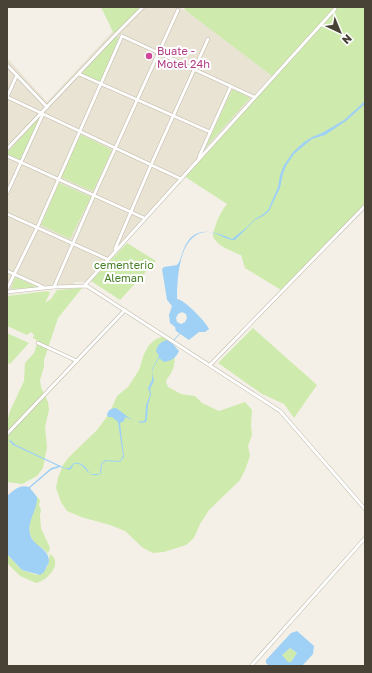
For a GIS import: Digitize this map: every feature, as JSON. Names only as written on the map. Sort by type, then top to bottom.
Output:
[{"type":"street","points":[[7,151],[78,74],[143,7]]},
{"type":"street","points":[[85,285],[144,218],[335,9]]},
{"type":"street","points":[[54,287],[178,10]]},
{"type":"street","points":[[117,33],[254,97]]},
{"type":"street","points":[[122,36],[37,228],[7,290],[85,285],[280,412],[365,509]]},
{"type":"street","points":[[113,253],[208,39]]},
{"type":"street","points":[[7,65],[48,107]]},
{"type":"street","points":[[78,74],[210,132]]},
{"type":"street","points":[[17,75],[7,97],[181,178]]},
{"type":"street","points":[[197,160],[231,86]]},
{"type":"street","points":[[7,193],[42,114]]},
{"type":"street","points":[[7,156],[144,218]]},
{"type":"street","points":[[210,365],[365,206]]},
{"type":"street","points":[[7,214],[108,259]]},
{"type":"street","points":[[7,271],[44,288]]},
{"type":"street","points":[[7,434],[125,310]]},
{"type":"street","points":[[38,343],[77,361]]},
{"type":"street","points":[[252,666],[365,538]]},
{"type":"shaded area","points":[[139,7],[178,7],[186,11],[274,73],[86,282],[75,282],[70,288],[7,289],[7,58],[47,102],[114,30]]},
{"type":"green space","points":[[101,7],[142,7],[114,34]]},
{"type":"green space","points":[[184,7],[365,7],[365,204],[281,290],[245,268],[241,255],[225,248],[214,239],[213,234],[216,224],[227,204],[184,176],[319,28],[272,76],[185,10]]},
{"type":"green space","points":[[116,37],[119,37],[101,80],[99,81],[83,74],[83,72]]},
{"type":"green space","points":[[233,89],[250,98],[205,148],[232,90]]},
{"type":"green space","points":[[39,118],[21,160],[7,154],[7,153]]},
{"type":"green space","points":[[82,135],[112,150],[93,191],[63,178],[62,176],[80,136]]},
{"type":"green space","points":[[59,183],[91,197],[70,239],[41,225]]},
{"type":"green space","name":"cementerio Aleman","points":[[127,243],[156,261],[120,300],[91,281]]},
{"type":"green space","points":[[15,278],[17,278],[37,287],[11,289]]},
{"type":"green space","points":[[82,288],[58,318],[44,360],[44,367],[40,380],[41,387],[48,402],[49,410],[45,427],[47,447],[43,468],[37,476],[22,484],[7,482],[8,418],[24,381],[25,363],[34,353],[38,341],[33,338],[34,335],[31,332],[27,335],[7,326],[7,296],[48,291],[50,293],[45,303],[51,299],[57,290]]},
{"type":"green space","points":[[253,328],[317,385],[294,418],[284,404],[262,394],[218,363]]},
{"type":"green space","points":[[7,333],[29,343],[10,364],[7,363]]},
{"type":"green space","points":[[165,336],[173,348],[175,357],[174,367],[166,382],[168,387],[181,394],[195,396],[202,403],[219,411],[245,402],[252,410],[252,435],[248,446],[250,456],[240,480],[209,510],[200,524],[194,538],[186,545],[164,552],[153,553],[143,548],[125,531],[67,511],[61,502],[56,488],[63,465],[69,457],[97,430],[109,414],[117,396],[128,387],[139,370],[144,354],[149,345],[156,339]]},
{"type":"green space","points":[[37,497],[40,500],[41,528],[50,548],[48,554],[33,541],[30,534],[29,528]]},
{"type":"green space","points":[[7,554],[22,570],[37,575],[46,569],[50,554],[54,558],[55,567],[45,579],[36,583],[20,576],[7,563]]},
{"type":"green space","points":[[290,648],[297,653],[291,662],[287,662],[282,655]]},
{"type":"water","points":[[365,101],[365,104],[346,121],[325,135],[312,139],[294,154],[286,166],[280,188],[269,211],[255,220],[235,240],[208,232],[217,233],[232,239],[255,219],[268,210],[278,187],[280,175],[284,165],[293,152],[312,137],[344,120]]},
{"type":"water","points":[[208,232],[198,234],[185,248],[179,269],[177,299],[185,303],[194,311],[204,321],[209,329],[205,332],[199,332],[189,340],[176,331],[175,327],[170,323],[169,315],[172,306],[167,300],[162,269],[164,267],[177,265],[187,243],[197,233]],"holes":[[[182,312],[186,314],[187,318],[185,322],[181,324],[177,322],[176,318],[178,314]]]},
{"type":"water","points":[[167,340],[179,351],[173,359],[169,361],[164,362],[159,358],[153,368],[152,373],[152,369],[159,356],[156,351],[157,347]]},
{"type":"water","points":[[152,373],[154,381],[150,389],[151,395],[146,422],[141,423],[125,417],[124,421],[120,423],[124,457],[120,462],[106,461],[102,464],[101,474],[92,475],[90,474],[100,474],[101,464],[105,460],[120,461],[123,456],[118,422],[107,415],[111,409],[116,408],[134,420],[145,420],[146,405],[150,395],[148,388],[152,380]]},
{"type":"water","points":[[10,440],[16,445],[65,468],[69,468],[74,463],[82,464],[90,474],[78,464],[74,464],[70,470],[60,467],[51,470],[30,488],[37,497],[37,500],[30,525],[30,534],[34,542],[44,550],[49,562],[44,572],[40,575],[22,570],[7,554],[7,496],[20,487],[29,487],[51,468],[58,466],[13,445],[9,441]]},
{"type":"water","points":[[297,631],[314,646],[313,654],[302,666],[269,666],[266,663],[266,660],[291,633]],"holes":[[[290,648],[297,653],[291,662],[288,662],[282,655]]]},
{"type":"waterway","points":[[174,340],[181,332]]},
{"type":"place","name":"Buate - Motel 24h","points":[[149,56]]}]
